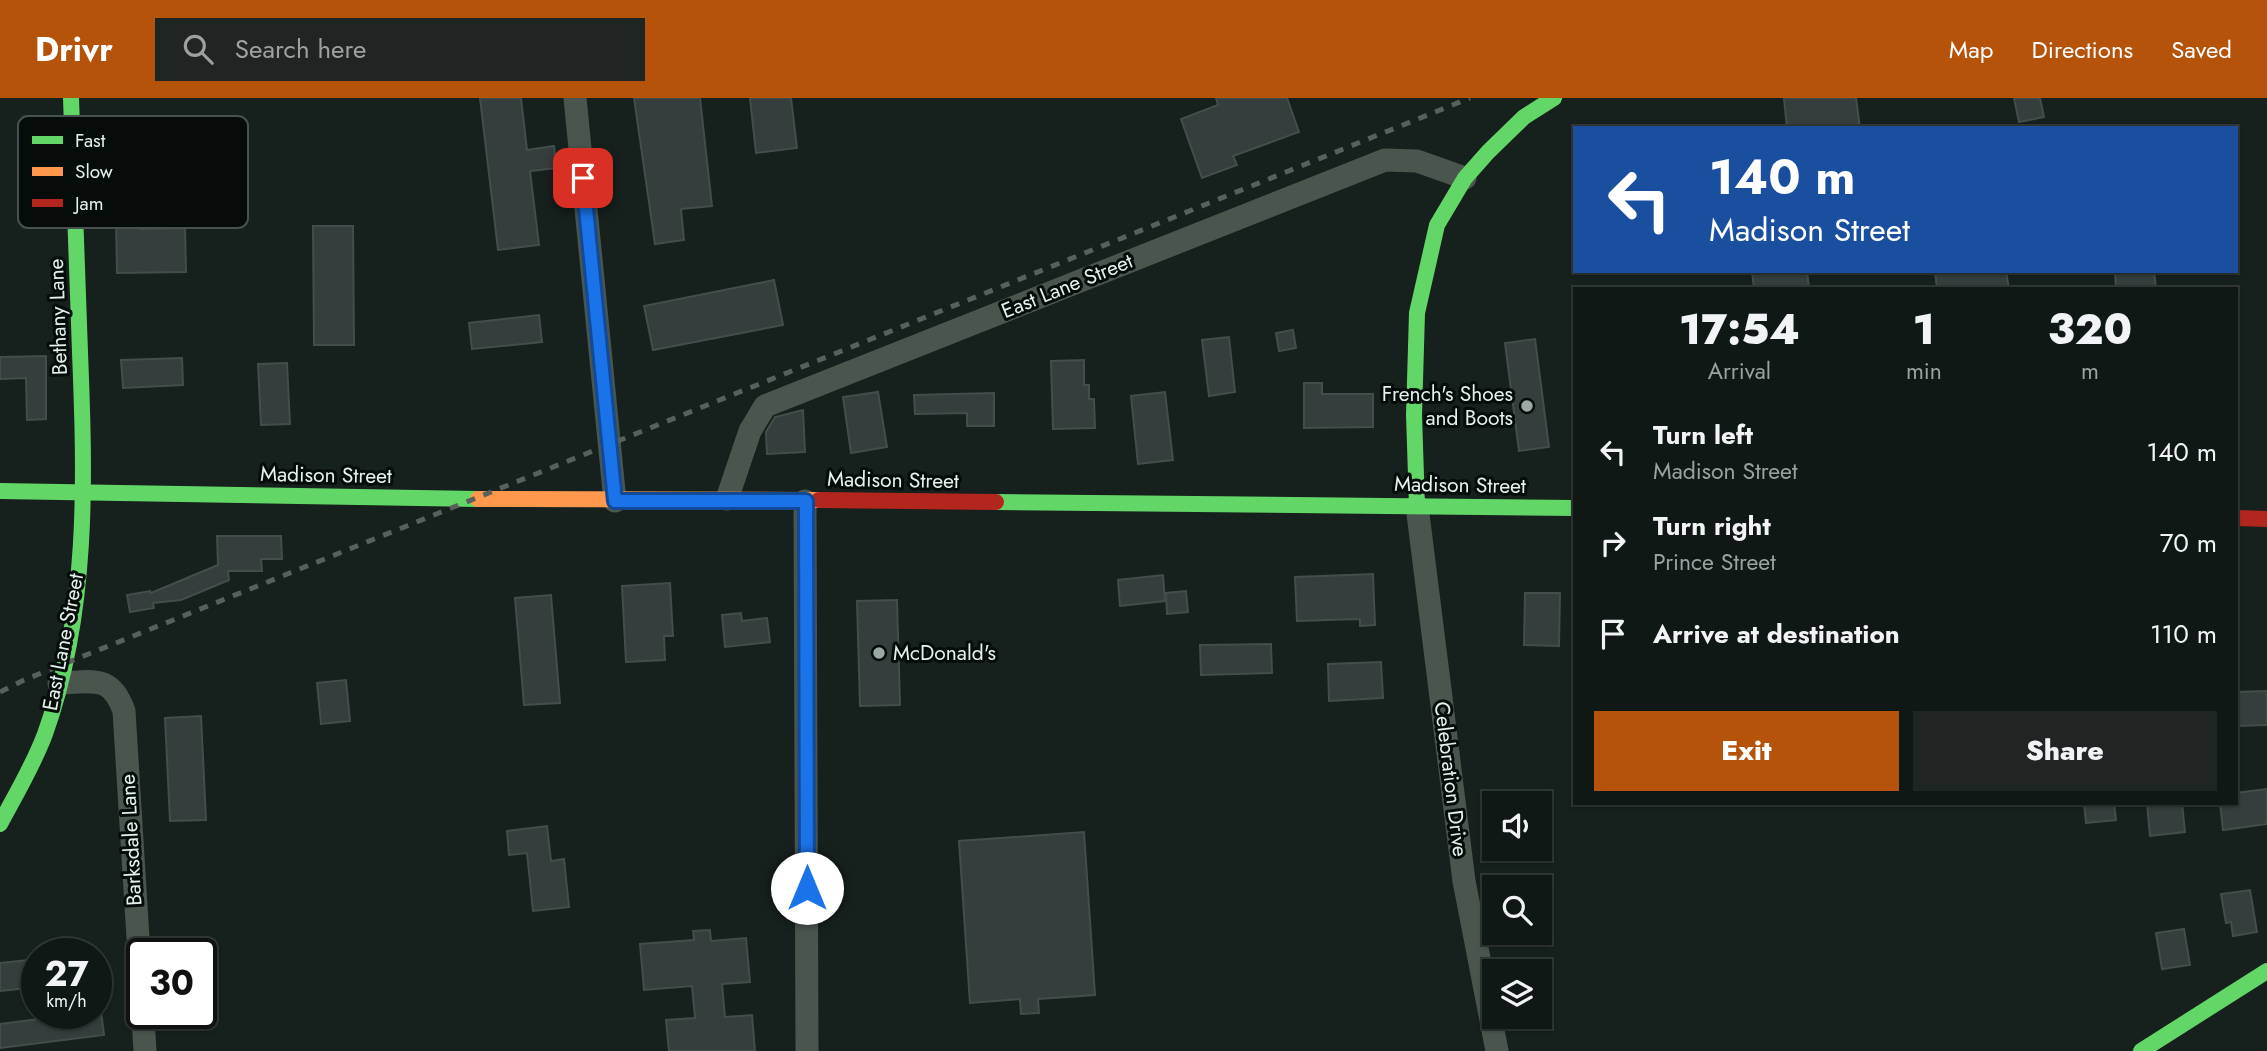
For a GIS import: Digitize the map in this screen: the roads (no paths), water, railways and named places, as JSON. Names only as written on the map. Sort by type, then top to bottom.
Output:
[{"type":"main road","name":"Bethany Lane","points":[[71,98],[72,116]]},
{"type":"main road","points":[[1417,506],[1414,415],[1416,313],[1437,225],[1465,178],[1524,117],[1554,98]]},
{"type":"main road","name":"Bethany Lane","points":[[76,228],[85,492]]},
{"type":"main road","name":"Madison Street","points":[[0,491],[615,501],[727,499],[1573,508]]},
{"type":"main road","name":"East Lane Street","points":[[0,824],[34,761],[59,683],[80,549],[85,492]]},
{"type":"main road","points":[[2238,518],[2267,519]]},
{"type":"main road","points":[[2141,1051],[2267,971]]},
{"type":"street","points":[[575,98],[615,501]]},
{"type":"street","name":"East Lane Street","points":[[727,499],[750,431],[765,406],[1385,160],[1417,161],[1465,178]]},
{"type":"street","points":[[806,501],[807,1051]]},
{"type":"street","name":"Celebration Drive","points":[[1417,506],[1464,881],[1497,1051]]},
{"type":"street","name":"Barksdale Lane","points":[[59,683],[103,681],[117,692],[124,710],[145,1051]]},
{"type":"railway","points":[[0,692],[24,680],[1470,98]]},
{"type":"place","name":"French's Shoes and Boots","points":[[1527,406]]},
{"type":"place","name":"McDonald's","points":[[879,653]]}]
